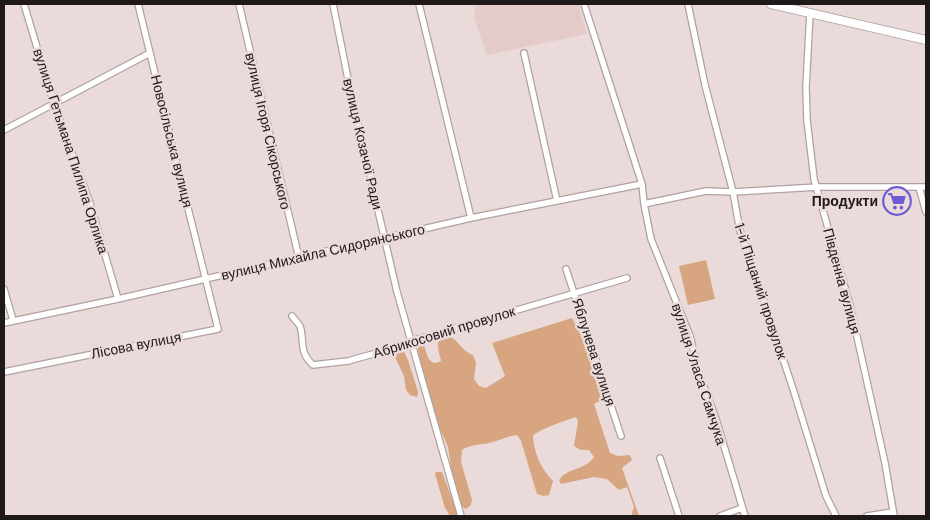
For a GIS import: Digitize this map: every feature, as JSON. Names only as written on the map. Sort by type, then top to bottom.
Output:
[{"type":"street","name":"вулиця Гетьмана Пилипа Орлика","points":[[24,4],[54,104],[89,200],[118,299]]},
{"type":"street","name":"Новосільська вулиця","points":[[138,4],[176,164],[206,279]]},
{"type":"street","name":"вулиця Ігоря Сікорського","points":[[239,4],[299,258]]},
{"type":"street","name":"вулиця Козачої Ради","points":[[333,4],[351,94],[396,292],[461,516]]},
{"type":"street","points":[[419,4],[471,218]]},
{"type":"street","name":"вулиця Уласа Самчука","points":[[584,4],[642,184],[651,239],[690,336],[699,374],[745,516]]},
{"type":"street","name":"1-й Піщаний провулок","points":[[688,4],[705,85],[734,192],[740,231],[826,496],[836,516]]},
{"type":"street","points":[[771,4],[926,40]]},
{"type":"street","name":"Південна вулиця","points":[[810,13],[806,87],[807,120],[814,179],[818,187],[828,230],[850,306],[885,463],[894,514]]},
{"type":"street","points":[[4,130],[150,52]]},
{"type":"street","points":[[524,53],[557,201]]},
{"type":"street","name":"вулиця Михайла Сидорянського","points":[[4,323],[118,299],[471,218],[642,184]]},
{"type":"street","points":[[644,204],[706,191],[734,192],[818,187],[926,187]]},
{"type":"street","points":[[919,187],[926,212]]},
{"type":"street","name":"Яблунева вулиця","points":[[566,269],[621,436]]},
{"type":"street","name":"Абрикосовий провулок","points":[[292,316],[299,325],[302,348],[306,359],[313,365],[348,361],[627,278]]},
{"type":"street","name":"Лісова вулиця","points":[[4,372],[218,329],[206,279]]},
{"type":"street","points":[[4,290],[13,320]]},
{"type":"street","points":[[660,458],[679,516]]},
{"type":"street","points":[[720,516],[742,508]]},
{"type":"street","points":[[867,516],[894,514]]},
{"type":"shaded area","points":[[476,4],[578,4],[587,34],[487,55],[474,18]]},
{"type":"shaded area","points":[[706,260],[715,299],[688,305],[679,266]]},
{"type":"shaded area","points":[[572,318],[606,398],[594,404],[610,453],[618,456],[630,455],[632,460],[622,468],[639,516],[631,516],[634,507],[627,487],[619,490],[607,479],[594,477],[561,484],[559,480],[563,476],[586,465],[594,457],[589,450],[581,450],[574,446],[578,421],[576,417],[546,428],[533,436],[539,460],[553,481],[549,495],[537,494],[521,441],[517,435],[462,450],[461,462],[472,500],[471,505],[466,509],[460,505],[454,487],[448,447],[432,410],[417,346],[419,341],[423,341],[430,361],[437,363],[441,361],[438,346],[439,340],[446,335],[451,337],[473,355],[476,363],[474,379],[479,386],[486,388],[505,376],[492,343]]},
{"type":"shaded area","points":[[398,351],[404,352],[408,360],[418,392],[417,397],[410,395],[406,390],[404,376],[394,355]]},
{"type":"shaded area","points":[[436,472],[442,472],[457,512],[456,516],[450,516],[445,508]]},
{"type":"place","name":"Продукти","points":[[897,201]]}]
